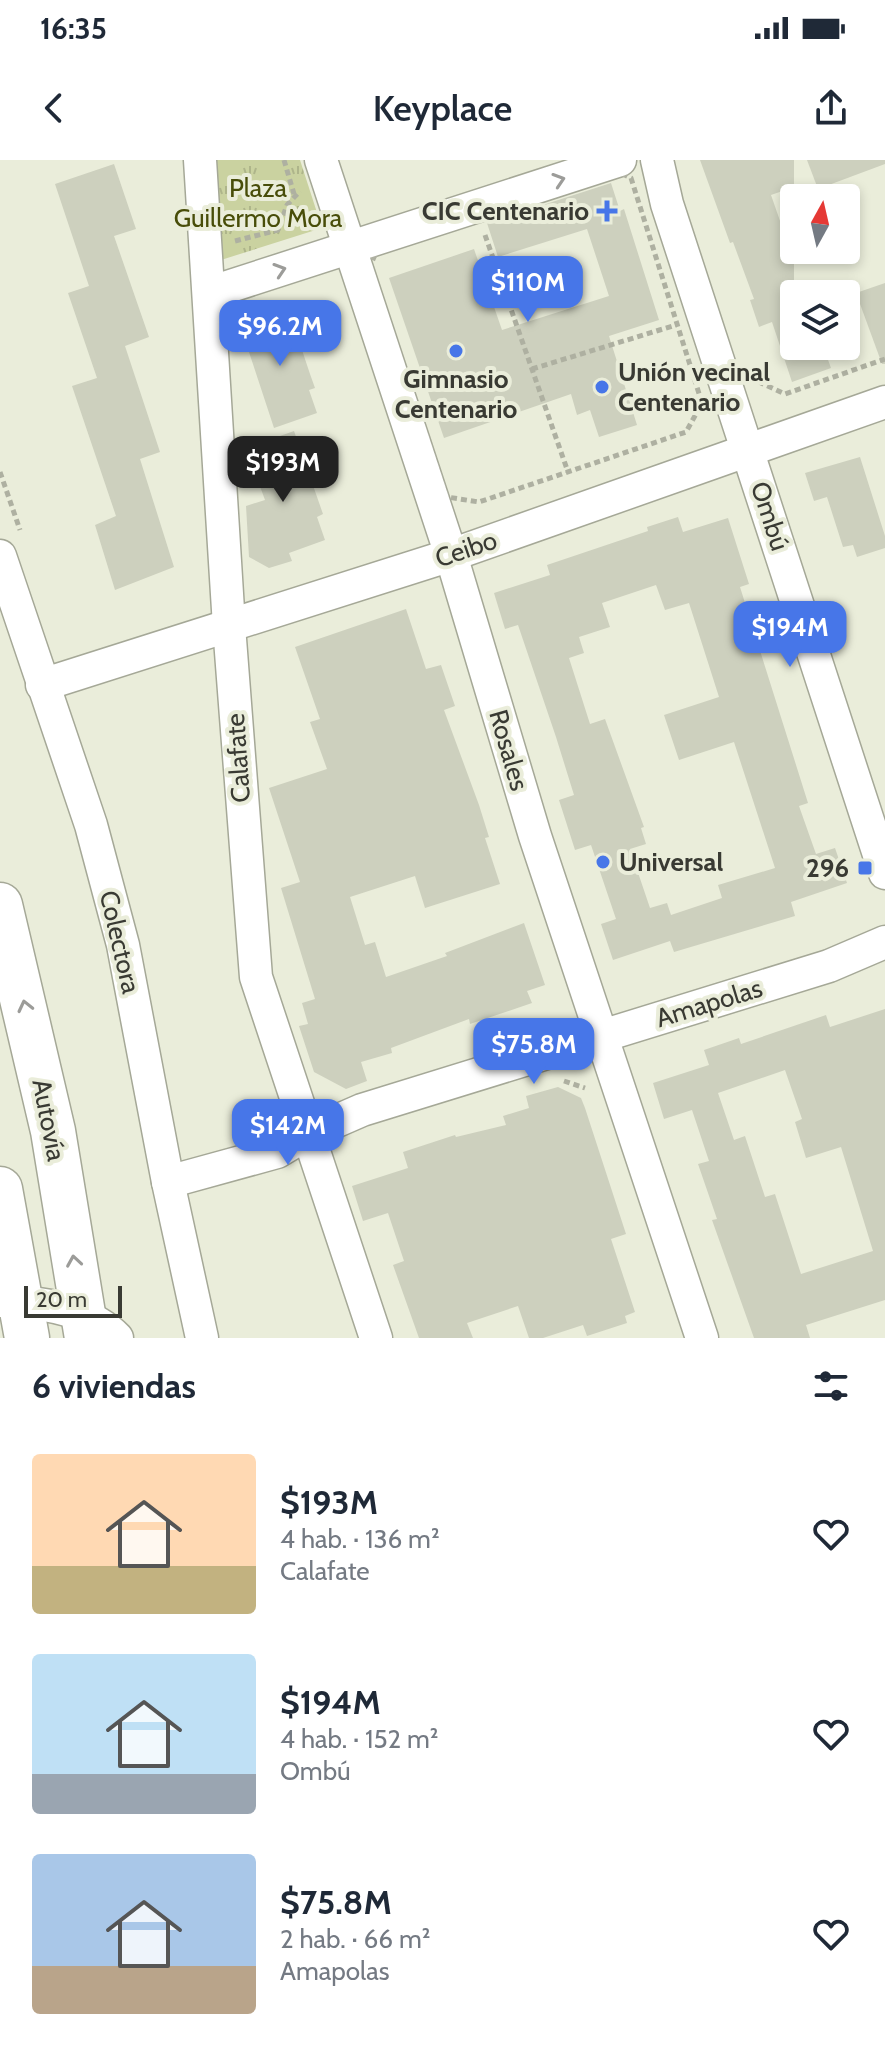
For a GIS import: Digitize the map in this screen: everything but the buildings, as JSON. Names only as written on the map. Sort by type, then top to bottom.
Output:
[{"type":"street","name":"Calafate","points":[[200,160],[229,626],[256,977],[376,1338]]},
{"type":"street","points":[[209,293],[361,256],[620,160]]},
{"type":"street","name":"Ombú","points":[[657,160],[667,204],[885,873]]},
{"type":"street","name":"Rosales","points":[[325,170],[361,256],[535,836],[702,1338]]},
{"type":"street","name":"Ceibo","points":[[42,685],[451,555],[885,402]]},
{"type":"street","name":"Colectora","points":[[12,549],[42,685],[91,825],[123,945],[168,1182],[202,1338]]},
{"type":"street","name":"Autovía","points":[[0,905],[96,1331]]},
{"type":"street","name":"Amapolas","points":[[168,1182],[277,1152],[307,1134],[362,1110],[829,966],[885,942]]},
{"type":"street","points":[[0,1189],[16,1313],[51,1306],[96,1331]]},
{"type":"path","points":[[284,160],[295,195]]},
{"type":"path","points":[[361,256],[379,246],[613,169],[631,178],[702,403],[686,432],[479,502]]},
{"type":"path","points":[[226,233],[235,241],[278,230],[283,211],[295,195],[325,170]]},
{"type":"path","points":[[478,214],[568,472]]},
{"type":"path","points":[[532,369],[677,324]]},
{"type":"path","points":[[785,394],[885,359]]},
{"type":"path","points":[[0,472],[12,549]]},
{"type":"path","points":[[559,1079],[588,1089]]},
{"type":"green space","name":"Plaza Guillermo Mora","points":[[208,160],[300,160],[322,228],[221,260]]},
{"type":"place","name":"CIC Centenario","points":[[607,211]]},
{"type":"place","name":"Gimnasio Centenario","points":[[456,351]]},
{"type":"place","name":"Unión vecinal Centenario","points":[[602,387]]},
{"type":"place","name":"Universal","points":[[603,862]]},
{"type":"place","name":"296","points":[[865,868]]}]
